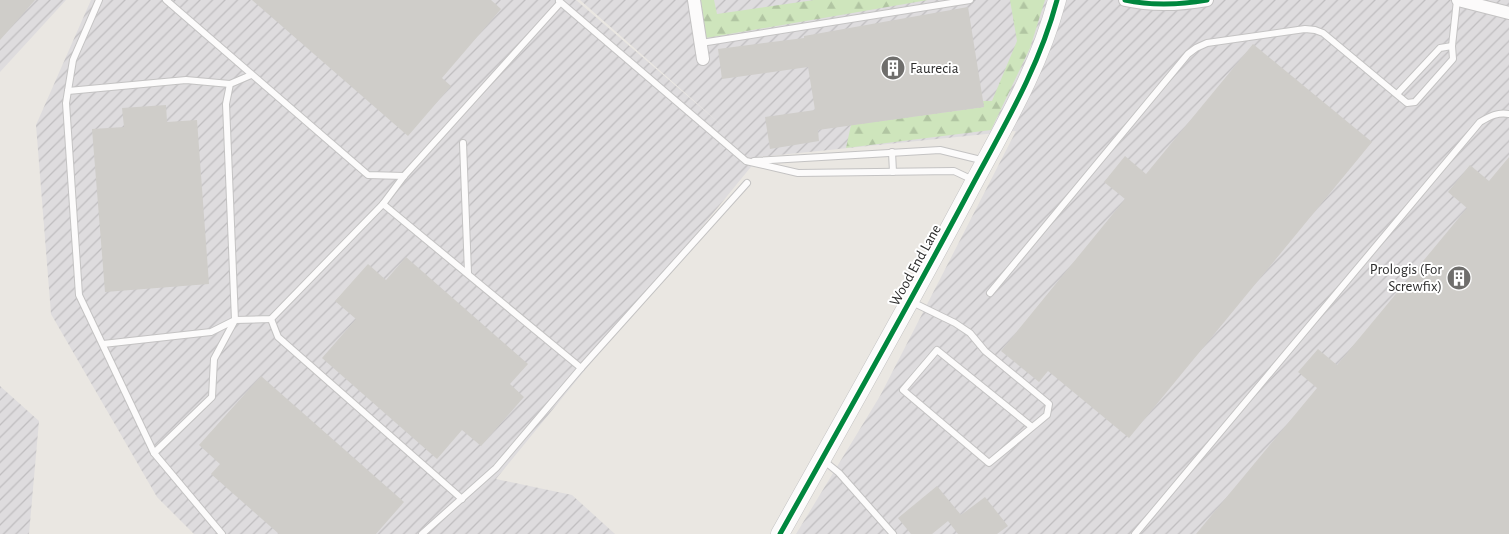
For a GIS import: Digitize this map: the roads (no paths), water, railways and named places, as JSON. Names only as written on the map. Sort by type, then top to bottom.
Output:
[{"type":"street","points":[[694,0],[703,58]]},
{"type":"street","name":"Wood End Lane","points":[[780,534],[910,301],[974,181],[981,160],[1029,80],[1057,0]]},
{"type":"street","points":[[1125,0],[1186,4],[1206,0]]},
{"type":"street","points":[[1458,0],[1509,13]]},
{"type":"lane","points":[[99,0],[73,60],[66,103],[79,295],[154,454],[222,534]]},
{"type":"lane","points":[[166,0],[368,175],[404,176]]},
{"type":"lane","points":[[701,43],[970,0]]},
{"type":"lane","points":[[990,293],[1188,54],[1196,48],[1207,43],[1305,29],[1315,30],[1323,33],[1407,103],[1415,102],[1453,59],[1452,46],[1458,0]]},
{"type":"lane","points":[[103,344],[211,332],[235,320],[271,319],[383,204],[404,176],[559,1],[746,161],[798,173],[954,171],[974,181]]},
{"type":"lane","points":[[1397,94],[1440,48],[1452,46]]},
{"type":"lane","points":[[68,91],[186,80],[230,84],[251,75]]},
{"type":"lane","points":[[154,454],[212,397],[214,360],[235,320],[226,104],[230,84]]},
{"type":"lane","points":[[1135,534],[1480,122],[1491,115],[1509,114]]},
{"type":"lane","points":[[463,143],[468,273]]},
{"type":"lane","points":[[746,161],[940,150],[981,160]]},
{"type":"lane","points":[[892,152],[893,172]]},
{"type":"lane","points":[[422,534],[496,468],[582,368],[747,183]]},
{"type":"lane","points":[[383,204],[582,368]]},
{"type":"lane","points":[[910,301],[955,323],[970,334],[986,351],[1049,404],[1047,415],[988,463],[903,390],[937,350],[1032,427]]},
{"type":"lane","points":[[271,319],[278,337],[462,499]]},
{"type":"lane","points":[[822,459],[839,472],[893,534]]},
{"type":"place","name":"Faurecia","points":[[893,68]]},
{"type":"place","name":"Prologis (For Screwfix)","points":[[1459,278]]}]
